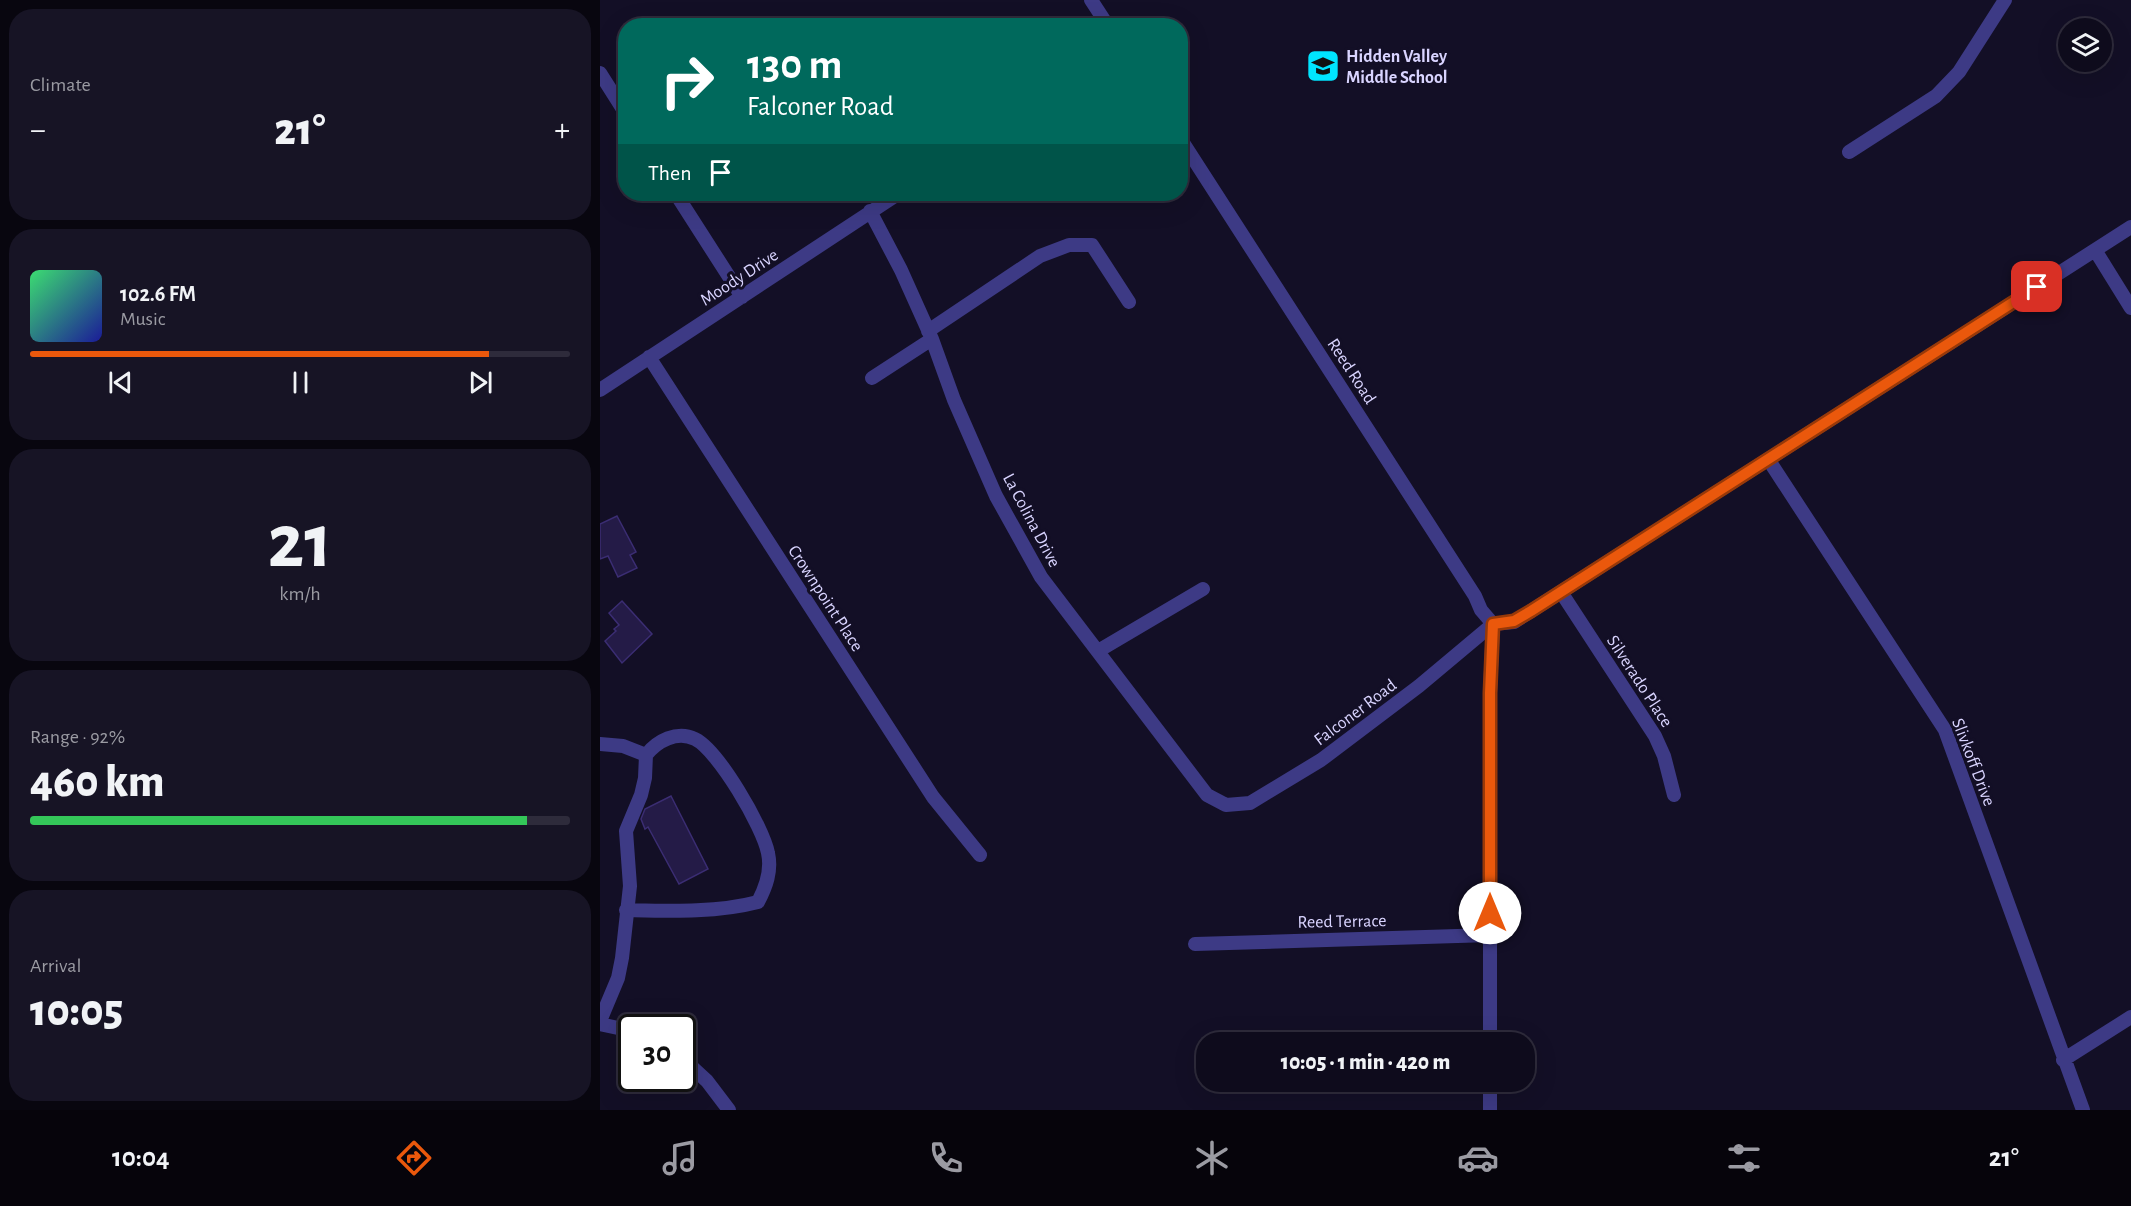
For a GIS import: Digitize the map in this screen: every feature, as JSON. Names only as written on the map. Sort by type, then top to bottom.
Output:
[{"type":"street","points":[[1091,0],[1103,18]]},
{"type":"street","points":[[1849,152],[1936,96],[1959,72],[2005,0]]},
{"type":"street","points":[[600,73],[618,101]]},
{"type":"street","name":"Reed Road","points":[[1188,150],[1475,596],[1481,610],[1493,624]]},
{"type":"street","points":[[680,201],[742,297]]},
{"type":"street","name":"Moody Drive","points":[[600,390],[886,201]]},
{"type":"street","name":"La Colina Drive","points":[[870,211],[901,270],[930,335],[954,400],[996,496],[1041,577],[1207,795],[1226,805]]},
{"type":"street","points":[[1490,1032],[1490,693],[1493,624],[1514,621],[1561,592],[2131,226]]},
{"type":"street","points":[[872,378],[1040,256],[1069,245],[1092,245],[1129,302]]},
{"type":"street","points":[[2095,250],[2131,308]]},
{"type":"street","name":"Crownpoint Place","points":[[649,357],[933,797],[980,855]]},
{"type":"street","name":"Slivkoff Drive","points":[[1768,459],[1945,730],[2083,1110]]},
{"type":"street","points":[[1098,651],[1203,588]]},
{"type":"street","name":"Silverado Place","points":[[1561,592],[1655,736],[1664,756],[1674,795]]},
{"type":"street","name":"Falconer Road","points":[[1226,805],[1250,803],[1321,760],[1419,686],[1493,624]]},
{"type":"street","points":[[618,1027],[600,1022],[618,978],[625,930],[626,910],[630,886],[626,831],[641,795],[645,778],[646,755],[653,746],[667,738],[679,736],[694,738],[714,755],[735,786],[763,837],[768,854],[768,878],[765,889],[758,902],[743,906],[660,911],[626,910]]},
{"type":"street","points":[[600,744],[623,746],[646,755]]},
{"type":"street","name":"Reed Terrace","points":[[1196,944],[1490,935]]},
{"type":"street","points":[[2063,1060],[2131,1017]]},
{"type":"street","points":[[696,1071],[707,1081],[729,1110]]},
{"type":"street","points":[[1490,1092],[1490,1110]]},
{"type":"building","points":[[617,516],[636,552],[630,555],[637,568],[618,577],[608,556],[600,559],[600,524]]},
{"type":"building","points":[[622,601],[652,634],[622,663],[605,641],[619,625],[609,613]]},
{"type":"building","points":[[671,796],[708,869],[679,884],[648,827],[645,829],[641,819],[645,809]]},
{"type":"place","name":"Hidden Valley Middle School","points":[[1323,66]]},
{"type":"route","points":[[1490,913],[1490,693],[1493,624],[1514,621],[1531,611],[2037,287]]}]
